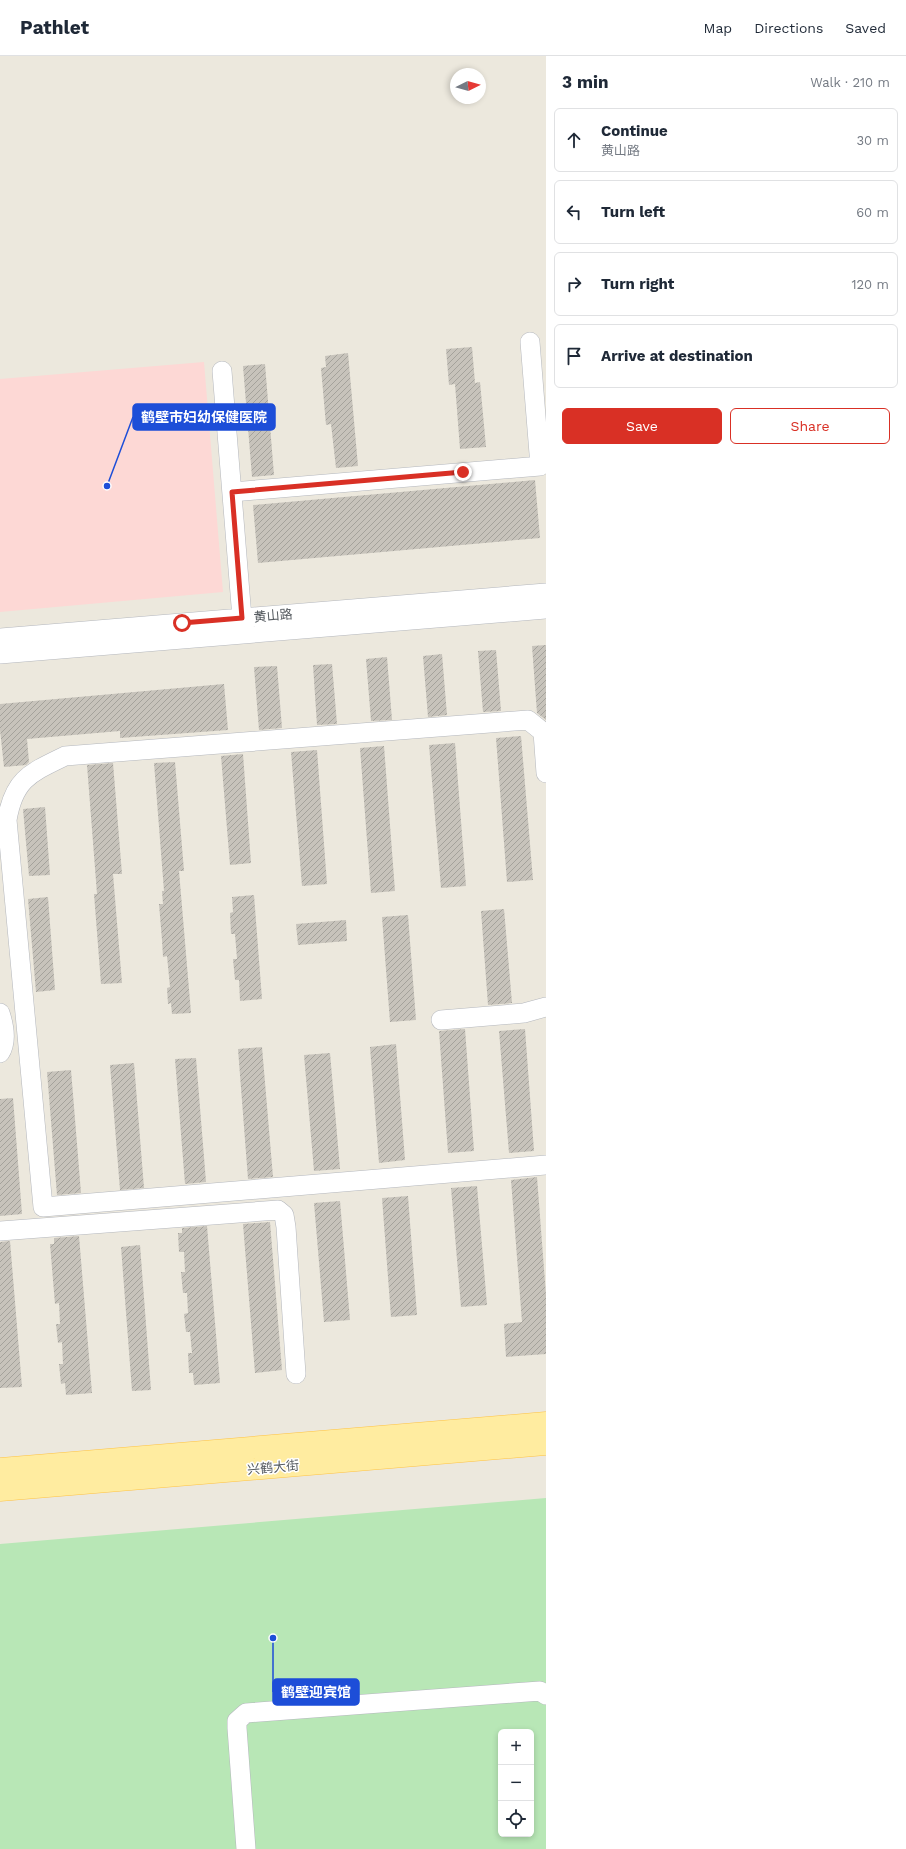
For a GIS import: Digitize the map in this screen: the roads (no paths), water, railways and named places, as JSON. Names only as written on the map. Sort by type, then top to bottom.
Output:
[{"type":"main road","name":"兴鹤大街","points":[[0,1469],[546,1423]]},
{"type":"main road","name":"兴鹤大街","points":[[0,1490],[546,1444]]},
{"type":"street","points":[[232,492],[540,466],[530,342]]},
{"type":"street","points":[[222,371],[242,618]]},
{"type":"street","name":"黄山路","points":[[0,638],[546,593]]},
{"type":"street","name":"黄山路","points":[[0,654],[546,609]]},
{"type":"street","points":[[546,774],[543,732],[528,720],[65,756],[31,772],[17,789],[9,808],[8,820],[43,1207],[546,1165]]},
{"type":"street","points":[[441,1020],[524,1013],[546,1007]]},
{"type":"street","points":[[0,1013],[4,1032],[2,1049],[0,1053]]},
{"type":"street","points":[[4,1032],[27,1030]]},
{"type":"street","points":[[0,1231],[278,1210],[284,1216],[286,1227],[296,1374]]},
{"type":"street","points":[[246,1849],[237,1728],[237,1721],[246,1713],[540,1691],[546,1694]]},
{"type":"place","name":"鹤壁市妇幼保健医院","points":[[107,486]]},
{"type":"place","name":"鹤壁迎宾馆","points":[[273,1638]]}]
